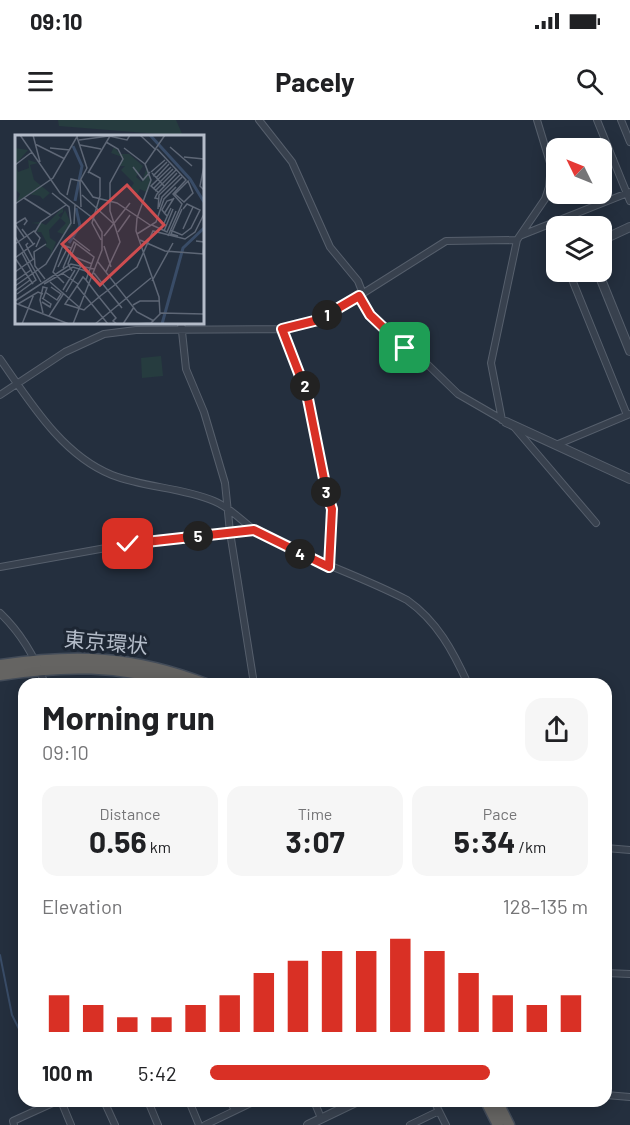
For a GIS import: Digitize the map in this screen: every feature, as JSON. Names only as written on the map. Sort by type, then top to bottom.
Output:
[{"type":"highway","name":"東京環状","points":[[0,665],[113,659],[152,666],[188,678]]},
{"type":"highway","name":"東京環状","points":[[0,675],[38,664],[113,668],[161,678]]},
{"type":"highway","points":[[489,1107],[498,1125]]},
{"type":"highway","points":[[500,1107],[509,1125]]},
{"type":"street","points":[[259,120],[292,162],[330,247],[358,280],[361,295],[370,315],[458,394],[506,422],[630,479]]},
{"type":"street","points":[[537,120],[546,150]]},
{"type":"street","points":[[597,120],[630,201]]},
{"type":"street","points":[[621,120],[630,142]]},
{"type":"street","points":[[571,216],[628,193]]},
{"type":"street","points":[[546,196],[519,238],[491,363],[506,422],[596,523]]},
{"type":"street","points":[[0,395],[65,352],[104,334],[136,330],[282,329],[318,320],[446,241],[519,238],[546,226]]},
{"type":"street","points":[[612,235],[630,227]]},
{"type":"street","points":[[556,445],[628,415],[573,282]]},
{"type":"street","points":[[602,282],[630,351]]},
{"type":"street","points":[[181,324],[186,369],[204,412],[225,483],[230,532],[253,678]]},
{"type":"street","points":[[282,329],[307,394],[332,509],[329,567]]},
{"type":"street","points":[[0,359],[38,412],[88,463],[114,476],[190,491],[227,507],[254,530],[329,567],[388,591],[422,611],[447,642],[465,678]]},
{"type":"street","points":[[0,567],[128,544],[254,530]]},
{"type":"street","points":[[0,613],[16,631],[38,664],[43,678]]},
{"type":"street","points":[[612,848],[630,850]]},
{"type":"street","points":[[612,973],[630,974]]},
{"type":"street","points":[[612,1096],[630,1097]]},
{"type":"street","points":[[14,1125],[13,1121],[45,1107]]},
{"type":"street","points":[[62,1107],[71,1125]]},
{"type":"street","points":[[107,1107],[115,1125]]},
{"type":"street","points":[[150,1107],[158,1125]]},
{"type":"street","points":[[192,1107],[199,1125]]},
{"type":"street","points":[[205,1125],[242,1107]]},
{"type":"street","points":[[308,1125],[346,1107]]},
{"type":"street","points":[[437,1107],[446,1125]]},
{"type":"street","points":[[410,1125],[439,1111]]},
{"type":"green space","points":[[58,120],[176,120],[183,135],[171,135],[59,126]]},
{"type":"green space","points":[[161,356],[163,376],[142,378],[141,358]]},
{"type":"waterway","points":[[0,955],[12,1015],[18,1027]]},
{"type":"route","points":[[128,544],[254,530],[329,567],[332,509],[307,394],[300,370],[282,329],[302,326],[318,320],[359,296],[370,315],[405,348]]}]
